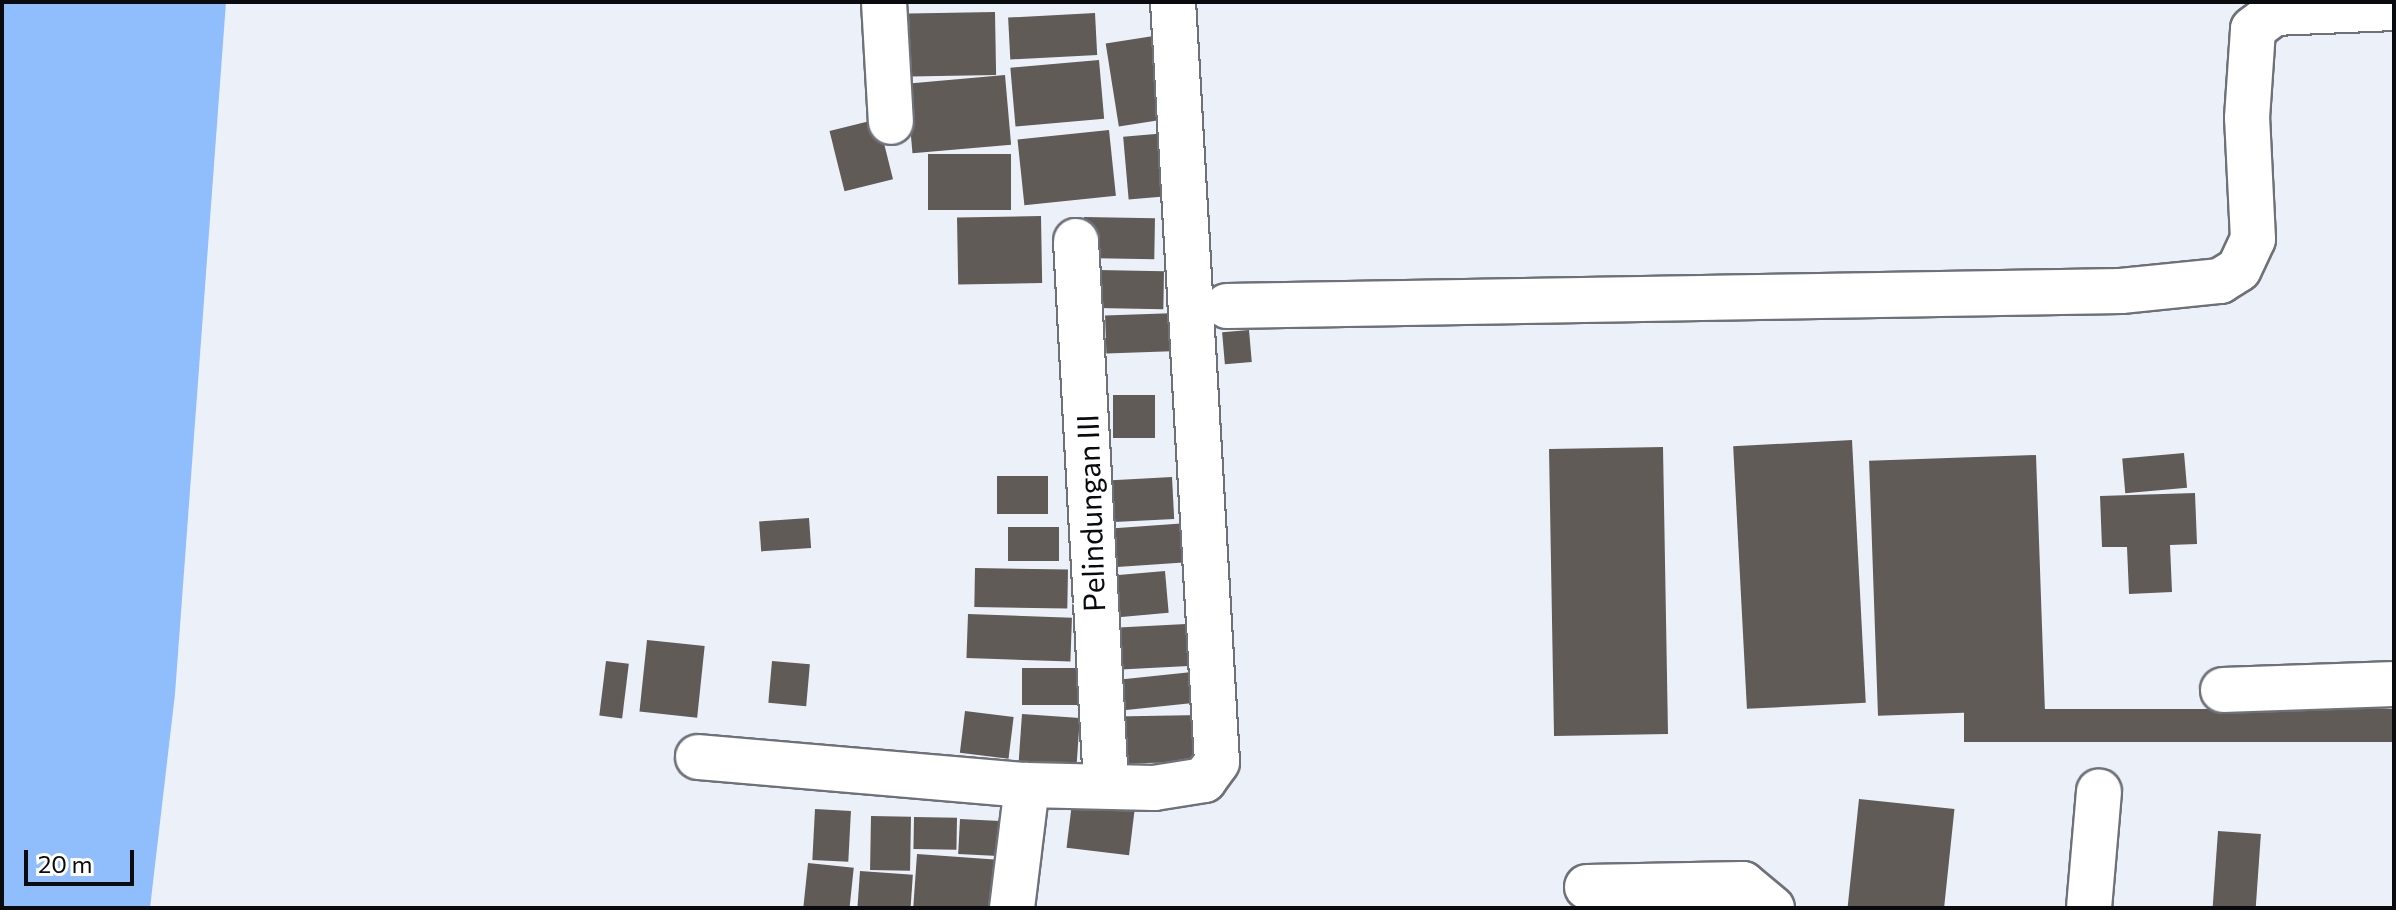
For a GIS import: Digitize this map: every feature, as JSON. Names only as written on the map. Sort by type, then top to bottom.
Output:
[{"type":"street","points":[[884,2],[891,122]]},
{"type":"street","points":[[698,757],[1027,785],[1154,788],[1204,780],[1217,762],[1173,2]]},
{"type":"street","points":[[1227,306],[2105,291],[2220,281],[2239,269],[2253,239],[2247,118],[2253,29],[2274,13],[2394,8]]},
{"type":"street","name":"Pelindungan III","points":[[1076,241],[1106,785]]},
{"type":"street","points":[[2223,690],[2394,684]]},
{"type":"street","points":[[1012,908],[1027,785]]},
{"type":"street","points":[[2089,908],[2099,791]]},
{"type":"street","points":[[1587,887],[1743,884],[1772,908]]},
{"type":"water","points":[[2,2],[226,2],[175,694],[150,908],[2,908]]},
{"type":"building","points":[[995,12],[996,75],[910,76],[909,14]]},
{"type":"building","points":[[1095,13],[1097,55],[1010,59],[1008,18]]},
{"type":"building","points":[[1160,35],[1173,118],[1119,127],[1106,44]]},
{"type":"building","points":[[1099,60],[1104,119],[1015,127],[1010,68]]},
{"type":"building","points":[[1005,75],[1011,145],[912,153],[906,84]]},
{"type":"building","points":[[878,119],[893,179],[844,191],[829,131]]},
{"type":"building","points":[[1109,130],[1116,196],[1024,205],[1018,140]]},
{"type":"building","points":[[1167,133],[1172,196],[1129,200],[1123,137]]},
{"type":"building","points":[[928,154],[1011,154],[1011,210],[928,210]]},
{"type":"building","points":[[1041,216],[1042,283],[958,284],[957,217]]},
{"type":"building","points":[[1084,217],[1155,218],[1154,259],[1083,258]]},
{"type":"building","points":[[1098,270],[1164,271],[1163,309],[1097,308]]},
{"type":"building","points":[[1177,313],[1178,351],[1106,353],[1105,316]]},
{"type":"building","points":[[1249,330],[1252,362],[1225,364],[1222,332]]},
{"type":"building","points":[[1113,395],[1155,395],[1155,438],[1113,438]]},
{"type":"building","points":[[1852,440],[1866,703],[1747,709],[1733,446]]},
{"type":"building","points":[[1663,447],[1668,734],[1554,736],[1549,449]]},
{"type":"building","points":[[2184,453],[2187,488],[2125,493],[2122,458]]},
{"type":"building","points":[[2036,455],[2045,710],[1878,716],[1869,461]]},
{"type":"building","points":[[997,476],[1048,476],[1048,514],[997,514]]},
{"type":"building","points":[[1172,477],[1174,519],[1109,522],[1107,480]]},
{"type":"building","points":[[2195,493],[2197,544],[2170,545],[2172,592],[2129,594],[2127,547],[2102,547],[2100,496]]},
{"type":"building","points":[[809,518],[811,548],[761,551],[759,521]]},
{"type":"building","points":[[1188,523],[1191,562],[1110,568],[1107,529]]},
{"type":"building","points":[[1008,527],[1059,527],[1059,561],[1008,561]]},
{"type":"building","points":[[975,568],[1068,570],[1067,609],[974,607]]},
{"type":"building","points":[[1165,571],[1169,613],[1102,619],[1098,577]]},
{"type":"building","points":[[968,614],[1072,618],[1070,662],[966,658]]},
{"type":"building","points":[[1186,624],[1188,666],[1111,670],[1109,628]]},
{"type":"building","points":[[647,640],[705,646],[697,718],[639,712]]},
{"type":"building","points":[[606,661],[629,664],[622,718],[599,716]]},
{"type":"building","points":[[772,661],[810,664],[806,706],[768,703]]},
{"type":"building","points":[[1022,668],[1079,668],[1079,705],[1022,705]]},
{"type":"building","points":[[1192,672],[1195,703],[1117,711],[1113,680]]},
{"type":"building","points":[[1964,709],[2394,709],[2394,742],[1964,742]]},
{"type":"building","points":[[965,711],[1014,717],[1009,759],[960,753]]},
{"type":"building","points":[[1022,714],[1080,718],[1077,765],[1019,761]]},
{"type":"building","points":[[1201,715],[1202,762],[1117,763],[1116,716]]},
{"type":"building","points":[[1859,799],[1954,809],[1944,908],[1848,907]]},
{"type":"building","points":[[1072,803],[1135,811],[1129,855],[1067,848]]},
{"type":"building","points":[[815,809],[851,811],[848,862],[812,860]]},
{"type":"building","points":[[871,816],[911,817],[910,871],[870,870]]},
{"type":"building","points":[[914,817],[957,818],[956,850],[913,849]]},
{"type":"building","points":[[960,819],[1000,821],[998,856],[958,854]]},
{"type":"building","points":[[2218,831],[2261,834],[2256,908],[2213,908]]},
{"type":"building","points":[[917,854],[998,860],[994,908],[913,908]]},
{"type":"building","points":[[808,863],[854,868],[850,908],[803,908]]},
{"type":"building","points":[[860,871],[913,875],[911,908],[857,908]]}]
